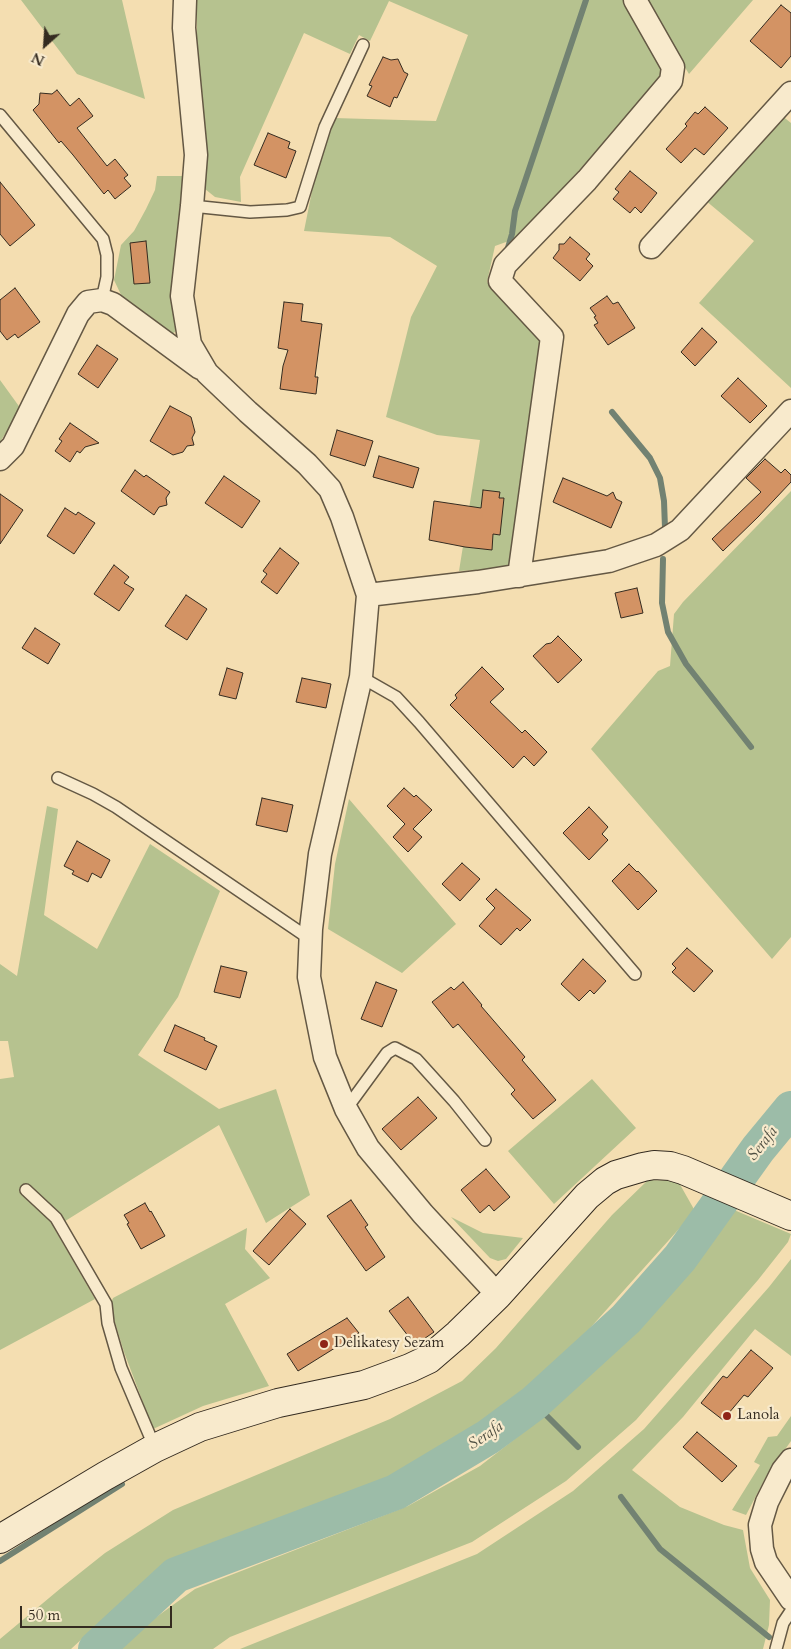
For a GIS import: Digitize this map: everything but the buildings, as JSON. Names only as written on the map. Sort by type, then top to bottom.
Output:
[{"type":"street","points":[[185,0],[184,28],[196,155],[182,296],[190,344],[207,373]]},
{"type":"street","points":[[519,576],[552,337],[500,281],[505,265],[588,180],[671,81],[673,67],[635,0]]},
{"type":"street","points":[[651,248],[791,93]]},
{"type":"street","points":[[0,459],[13,446],[78,314],[88,302],[102,300],[113,304],[207,373],[307,464],[330,489],[342,517],[368,595],[361,677],[320,854],[310,939],[309,977],[325,1057],[346,1109],[368,1148],[423,1214],[498,1295]]},
{"type":"street","points":[[368,595],[519,576],[609,561],[656,546],[680,530],[791,411]]},
{"type":"street","points":[[0,1539],[155,1448],[200,1427],[278,1403],[364,1385],[429,1359],[498,1295],[570,1213],[591,1192],[605,1181],[628,1171],[654,1165],[670,1166],[791,1216]]},
{"type":"street","points":[[791,1460],[783,1470],[766,1502],[760,1526],[760,1535],[766,1562],[791,1599]]},
{"type":"lane","points":[[192,206],[250,212],[288,210],[300,207],[325,127],[363,45]]},
{"type":"lane","points":[[0,115],[102,239],[106,256],[107,277],[102,300]]},
{"type":"lane","points":[[361,677],[396,697],[635,974]]},
{"type":"lane","points":[[58,778],[116,807],[310,939]]},
{"type":"lane","points":[[346,1109],[387,1053],[395,1048],[416,1060],[454,1101],[485,1140]]},
{"type":"lane","points":[[26,1190],[56,1218],[106,1304],[108,1323],[121,1368],[155,1448]]},
{"type":"lane","points":[[776,1649],[783,1622],[791,1612]]},
{"type":"green space","points":[[21,0],[122,0],[145,99],[77,74]]},
{"type":"green space","points":[[197,0],[626,0],[656,51],[662,72],[651,92],[517,238],[495,246],[487,282],[545,346],[511,568],[459,571],[480,440],[437,435],[386,417],[411,317],[437,266],[390,237],[304,231],[315,176],[334,118],[436,121],[468,35],[389,1],[370,41],[359,35],[350,54],[304,33],[240,177],[241,202],[215,197],[205,189],[197,51]]},
{"type":"green space","points":[[644,0],[753,0],[689,74]]},
{"type":"green space","points":[[781,115],[791,123],[791,388],[699,303],[754,241],[705,200]]},
{"type":"green space","points":[[157,176],[187,176],[187,193],[174,260],[175,332],[170,335],[123,299],[114,280],[121,245],[134,231],[146,209],[155,190]]},
{"type":"green space","points":[[0,380],[21,409],[0,442]]},
{"type":"green space","points":[[791,491],[791,937],[772,959],[591,749],[658,671],[670,666],[674,614],[683,602]]},
{"type":"green space","points":[[349,799],[456,924],[402,973],[328,929],[335,864]]},
{"type":"green space","points":[[47,806],[58,809],[44,915],[97,949],[150,844],[220,891],[178,997],[138,1055],[219,1109],[276,1089],[310,1195],[266,1223],[219,1125],[54,1228],[95,1299],[0,1350],[0,1079],[14,1077],[8,1041],[0,1041],[0,964],[17,976]]},
{"type":"green space","points":[[592,1079],[636,1128],[554,1204],[508,1151]]},
{"type":"green space","points":[[648,1180],[678,1181],[695,1211],[556,1366],[465,1434],[377,1489],[157,1569],[71,1649],[0,1649],[0,1639],[61,1588],[105,1553],[173,1510],[390,1419],[462,1381],[496,1348],[612,1215]]},
{"type":"green space","points":[[727,1207],[791,1234],[788,1242],[758,1280],[636,1420],[566,1481],[472,1542],[230,1637],[213,1649],[118,1649],[144,1626],[195,1589],[408,1506],[480,1466],[551,1411],[660,1304]]},
{"type":"green space","points":[[451,1217],[483,1233],[523,1238],[506,1259],[498,1261],[490,1258]]},
{"type":"green space","points":[[247,1228],[245,1249],[270,1278],[225,1304],[269,1386],[203,1406],[153,1429],[124,1352],[110,1306],[113,1298]]},
{"type":"green space","points":[[791,1259],[791,1356],[755,1329],[683,1417],[632,1470],[680,1507],[724,1525],[743,1530],[750,1568],[770,1600],[769,1625],[763,1649],[240,1649],[477,1554],[573,1491],[644,1429],[769,1287]]},
{"type":"green space","points":[[791,1416],[791,1441],[767,1475],[746,1515],[732,1510],[760,1465],[754,1462],[768,1437],[777,1436]]},
{"type":"waterway","points":[[507,251],[512,234],[515,211],[586,0]]},
{"type":"waterway","points":[[612,412],[650,458],[660,478],[664,501],[665,528]]},
{"type":"waterway","points":[[663,559],[662,603],[668,632],[686,664],[751,747]]},
{"type":"waterway","name":"Serafa","points":[[96,1649],[176,1575],[396,1492],[488,1437],[534,1403],[626,1319],[680,1258],[758,1149],[791,1109]]},
{"type":"waterway","points":[[534,1403],[578,1447]]},
{"type":"waterway","points":[[0,1561],[122,1484]]},
{"type":"waterway","points":[[621,1497],[660,1549],[769,1637]]},
{"type":"place","name":"Delikatesy Sezam","points":[[324,1344]]},
{"type":"place","name":"Lanola","points":[[727,1416]]}]
